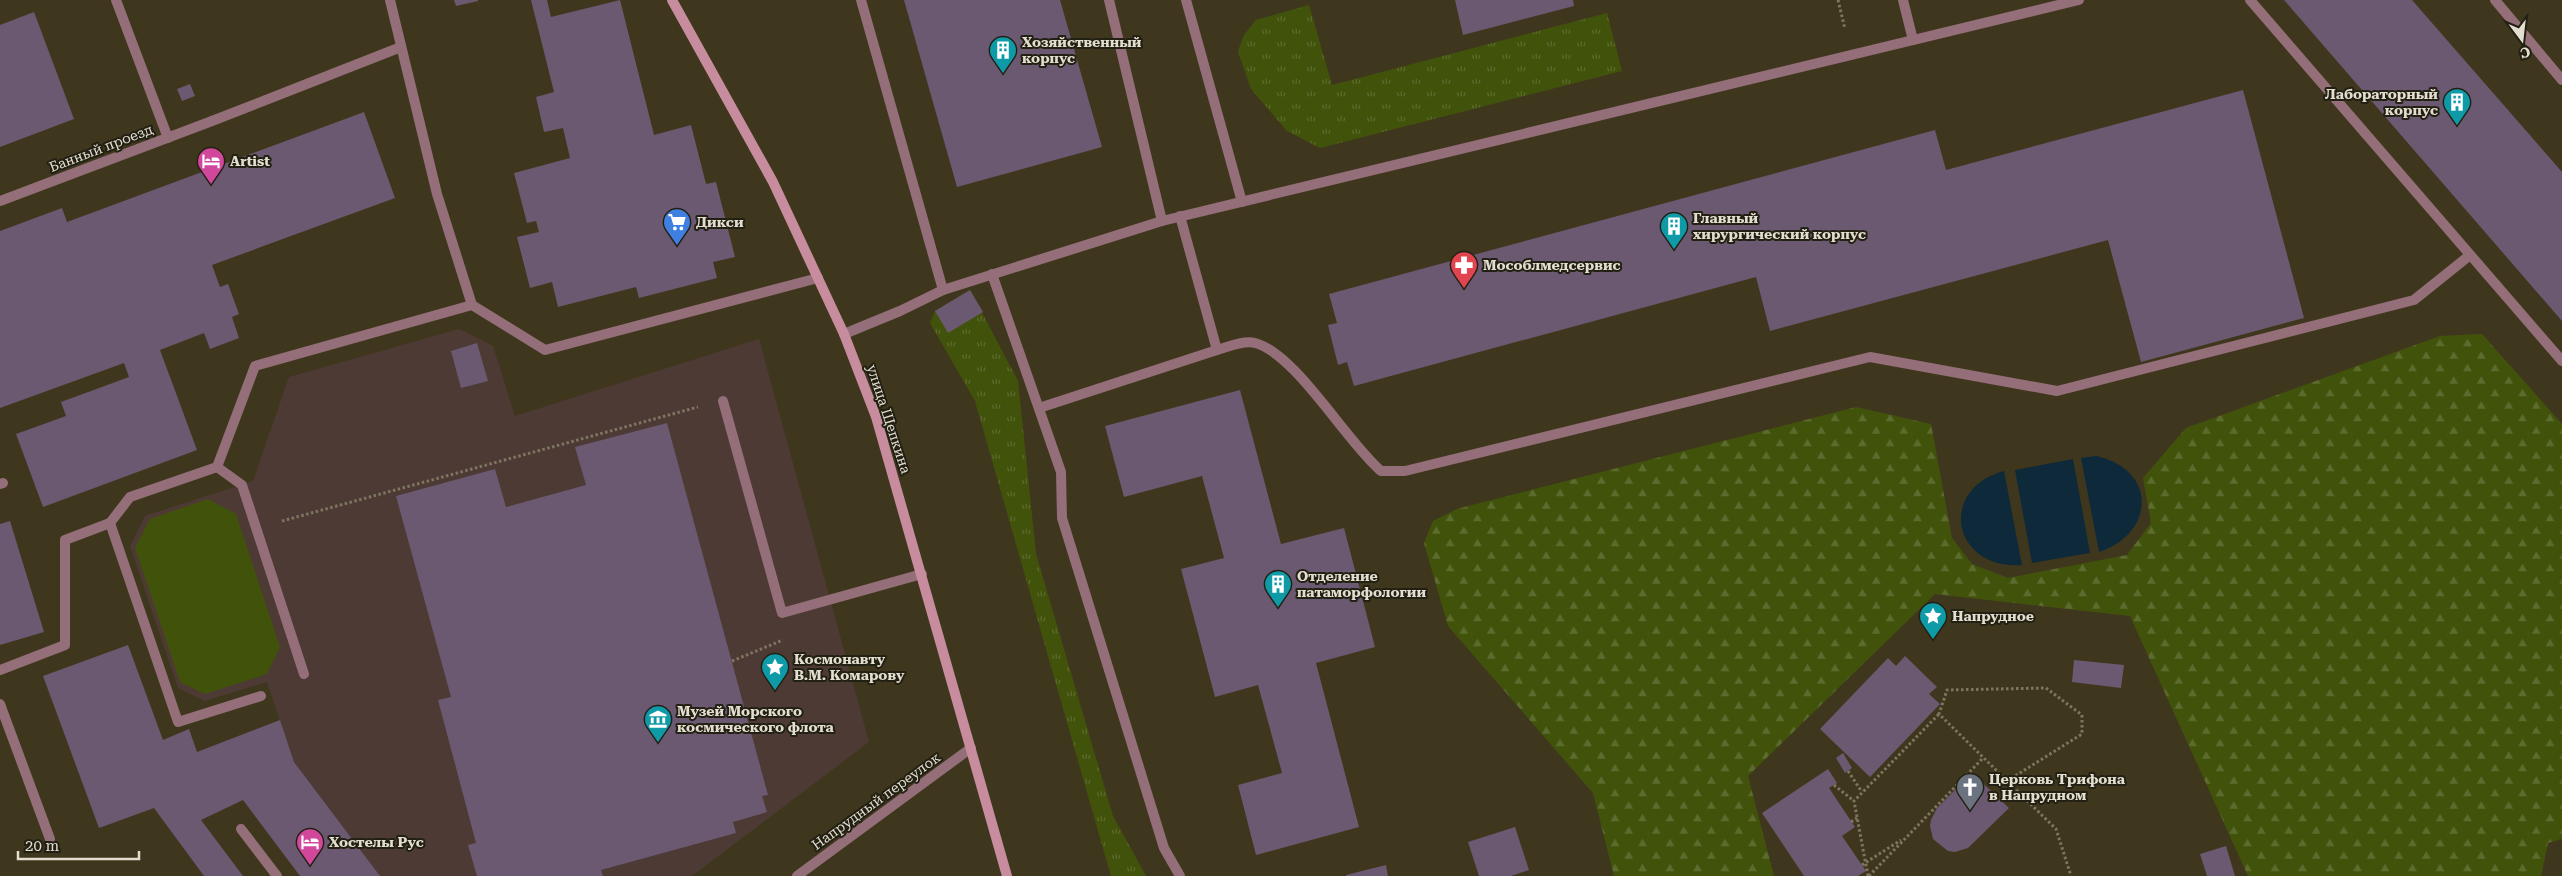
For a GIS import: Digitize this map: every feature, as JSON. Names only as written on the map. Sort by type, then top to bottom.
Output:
[{"type":"street","points":[[116,0],[168,138]]},
{"type":"street","points":[[390,0],[437,194],[472,305],[545,350],[818,278]]},
{"type":"street","name":"улица Щепкина","points":[[672,0],[773,182],[844,334],[876,417],[1007,876]]},
{"type":"street","points":[[861,0],[943,290]]},
{"type":"street","points":[[1109,0],[1162,220]]},
{"type":"street","points":[[1186,0],[1242,202]]},
{"type":"street","points":[[1903,0],[1913,40]]},
{"type":"street","points":[[844,334],[900,311],[943,290],[1162,220],[2079,0]]},
{"type":"street","points":[[2250,0],[2562,361]]},
{"type":"street","points":[[2495,0],[2562,80]]},
{"type":"street","name":"Банный проезд","points":[[0,201],[401,47]]},
{"type":"street","points":[[1180,216],[1218,350]]},
{"type":"street","points":[[1039,408],[1218,350],[1253,342],[1266,347],[1290,364],[1364,456],[1380,471],[1405,471],[1870,357],[2057,391],[2414,300],[2470,255]]},
{"type":"street","points":[[992,274],[1061,472],[1062,518],[1164,848],[1180,876]]},
{"type":"street","points":[[217,467],[255,366],[472,305]]},
{"type":"street","points":[[723,401],[782,613],[922,574]]},
{"type":"street","points":[[0,670],[66,645],[65,540],[110,523],[130,497],[217,467]]},
{"type":"street","points":[[217,467],[242,485],[304,674]]},
{"type":"street","points":[[110,523],[178,722],[261,696]]},
{"type":"street","points":[[0,704],[50,839]]},
{"type":"street","name":"Напрудный переулок","points":[[797,876],[971,748]]},
{"type":"street","points":[[241,829],[277,876]]},
{"type":"path","points":[[256,528],[723,401]]},
{"type":"path","points":[[1854,801],[1940,714],[1947,690],[2046,688],[2082,715],[2082,734],[2007,781]]},
{"type":"path","points":[[1940,714],[2056,830],[2071,876]]},
{"type":"path","points":[[1869,876],[1983,758]]},
{"type":"path","points":[[1848,771],[1862,792]]},
{"type":"path","points":[[1834,785],[1854,801],[1869,876]]},
{"type":"path","points":[[1852,822],[1857,818]]},
{"type":"path","points":[[1862,865],[1906,837]]},
{"type":"shaded area","points":[[459,329],[493,346],[515,416],[759,339],[869,742],[692,876],[380,876],[294,762],[267,682],[205,701],[178,688],[130,546],[145,516],[253,481],[289,377]]},
{"type":"green space","points":[[1309,5],[1332,85],[1607,13],[1622,71],[1320,148],[1287,131],[1251,89],[1238,51],[1244,35],[1256,20]]},
{"type":"green space","points":[[970,290],[1018,381],[1036,554],[1113,816],[1146,876],[1111,876],[975,401],[930,323],[935,311]]},
{"type":"green space","points":[[2482,334],[2562,424],[2562,839],[2548,843],[2541,876],[2248,876],[2130,616],[1935,594],[1748,776],[1774,876],[1614,876],[1593,793],[1448,626],[1424,543],[1433,521],[1457,509],[1856,407],[1931,424],[1952,538],[1972,564],[2008,578],[2127,555],[2151,523],[2143,478],[2186,428],[2440,336]]},
{"type":"green space","points":[[208,499],[236,514],[280,647],[267,674],[205,694],[180,682],[135,548],[150,519]]},
{"type":"water","points":[[2096,456],[2116,463],[2130,474],[2139,487],[2142,502],[2139,517],[2131,531],[2118,543],[2099,552],[2081,458]]},
{"type":"water","points":[[2073,459],[2090,553],[2032,563],[2015,470]]},
{"type":"water","points":[[2004,471],[2022,565],[1998,563],[1980,555],[1968,542],[1962,527],[1962,510],[1969,494],[1983,480]]},
{"type":"building","points":[[454,0],[478,0],[478,1],[456,6]]},
{"type":"building","points":[[531,0],[547,0],[551,17],[620,0],[654,135],[691,125],[706,184],[716,182],[735,257],[713,262],[717,278],[639,298],[636,287],[558,307],[552,282],[530,288],[517,237],[539,232],[536,221],[527,223],[514,173],[570,158],[563,128],[544,132],[536,97],[554,92]]},
{"type":"building","name":"Хозяйственный корпус","points":[[904,0],[1060,0],[1102,147],[957,187]]},
{"type":"building","points":[[1455,0],[1573,0],[1574,6],[1463,35]]},
{"type":"building","name":"Лабораторный корпус","points":[[2284,0],[2412,0],[2562,172],[2562,321]]},
{"type":"building","points":[[34,12],[74,119],[0,147],[0,25]]},
{"type":"building","points":[[190,84],[195,96],[182,101],[177,89]]},
{"type":"building","points":[[2243,90],[2304,318],[2141,362],[2108,240],[1770,331],[1756,277],[1354,386],[1347,362],[1338,365],[1328,325],[1337,323],[1329,294],[1935,130],[1946,170]]},
{"type":"building","points":[[364,112],[395,198],[212,265],[220,287],[228,284],[239,314],[232,317],[239,338],[210,349],[204,333],[160,350],[197,450],[43,507],[16,434],[66,416],[61,402],[129,377],[124,363],[0,408],[0,231],[62,208],[67,222]]},
{"type":"building","points":[[970,290],[983,312],[948,333],[935,311]]},
{"type":"building","points":[[477,343],[488,381],[461,388],[451,351]]},
{"type":"building","name":"Отделение патаморфологии","points":[[1240,390],[1281,544],[1344,528],[1375,647],[1316,663],[1359,827],[1256,855],[1238,785],[1282,773],[1258,685],[1215,697],[1181,569],[1224,558],[1202,476],[1124,497],[1105,426]]},
{"type":"building","points":[[667,423],[768,795],[762,796],[767,812],[733,822],[736,833],[601,870],[603,876],[477,876],[468,845],[476,843],[438,700],[451,697],[396,496],[495,469],[506,507],[586,485],[575,447]]},
{"type":"building","points":[[10,521],[44,632],[0,645],[0,524]]},
{"type":"building","points":[[128,645],[163,740],[189,729],[197,752],[280,720],[294,762],[380,876],[300,876],[243,800],[201,820],[243,876],[204,876],[154,808],[99,828],[43,676]]},
{"type":"building","points":[[1905,656],[1937,687],[1929,694],[1940,704],[1870,777],[1820,729],[1888,658],[1896,666]]},
{"type":"building","points":[[2074,660],[2124,665],[2121,688],[2072,682]]},
{"type":"building","points":[[1843,753],[1852,768],[1845,773],[1836,758]]},
{"type":"building","points":[[1828,769],[1837,783],[1829,788],[1855,827],[1842,836],[1866,871],[1858,876],[1804,876],[1762,813]]},
{"type":"building","name":"Церковь Трифона в Напрудном","points":[[1972,773],[2009,808],[1968,848],[1955,852],[1948,851],[1933,839],[1930,826],[1931,820],[1937,808]]},
{"type":"building","points":[[1515,827],[1529,870],[1511,876],[1479,876],[1468,842]]},
{"type":"building","points":[[2226,846],[2235,876],[2207,876],[2200,854]]},
{"type":"building","points":[[1386,865],[1388,876],[1346,876],[1346,875]]},
{"type":"place","name":"Хозяйственный корпус","points":[[1003,74]]},
{"type":"place","name":"Лабораторный корпус","points":[[2457,126]]},
{"type":"place","name":"Artist","points":[[211,185]]},
{"type":"place","name":"Дикси","points":[[677,246]]},
{"type":"place","name":"Главный хирургический корпус","points":[[1674,250]]},
{"type":"place","name":"Мособлмедсервис","points":[[1464,289]]},
{"type":"place","name":"Отделение патаморфологии","points":[[1278,608]]},
{"type":"place","name":"Напрудное","points":[[1933,640]]},
{"type":"place","name":"Космонавту В.М. Комарову","points":[[775,691]]},
{"type":"place","name":"Музей Морского космического флота","points":[[658,743]]},
{"type":"place","name":"Церковь Трифона в Напрудном","points":[[1970,811]]},
{"type":"place","name":"Хостелы Рус","points":[[310,866]]}]
